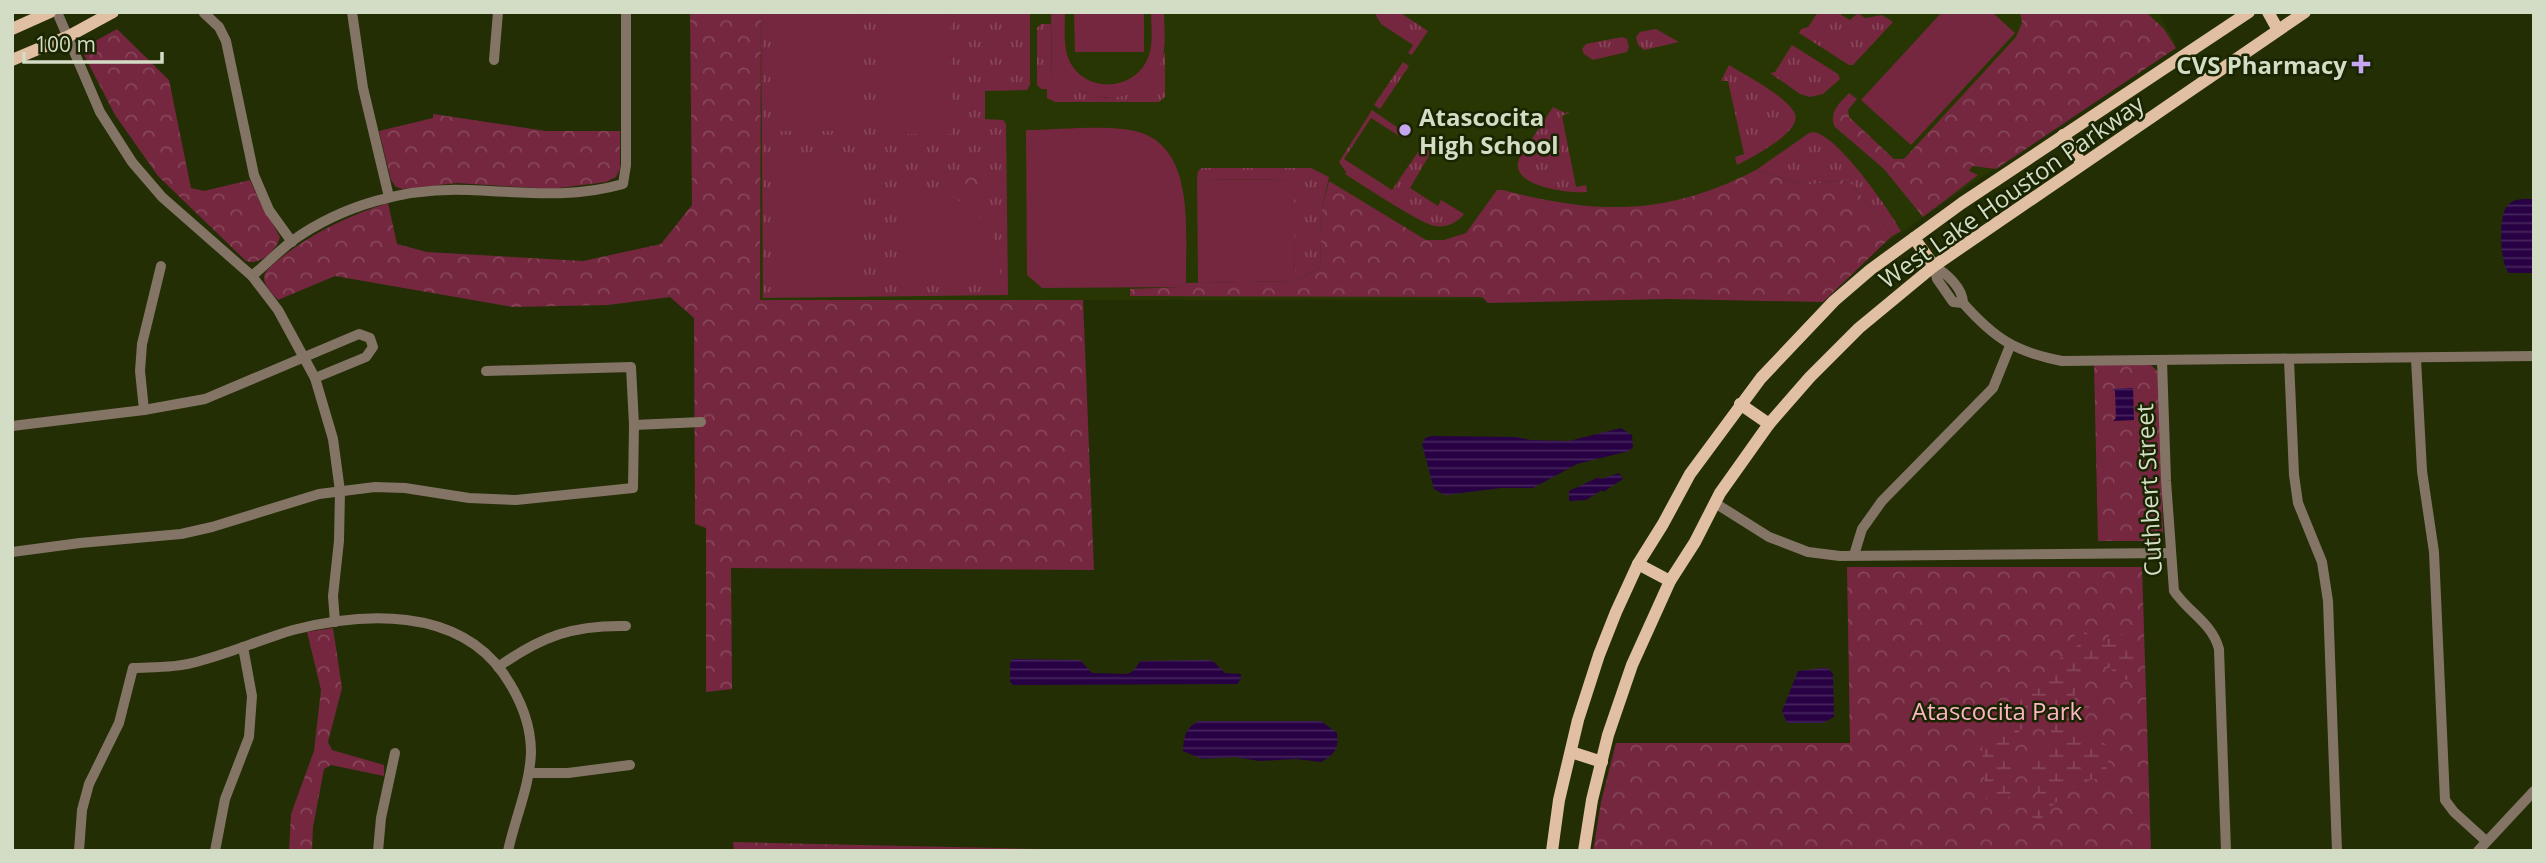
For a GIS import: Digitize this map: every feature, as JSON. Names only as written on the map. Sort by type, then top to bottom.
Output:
[{"type":"main road","points":[[12,29],[50,12]]},
{"type":"main road","points":[[12,60],[69,36],[113,12]]},
{"type":"main road","name":"West Lake Houston Parkway","points":[[1552,851],[1559,800],[1599,655],[1638,564],[1690,474],[1740,404],[1783,353],[1834,301],[1870,270],[2063,135],[2249,12]]},
{"type":"main road","points":[[2268,12],[2278,30]]},
{"type":"main road","name":"West Lake Houston Parkway","points":[[1584,851],[1592,800],[1632,665],[1670,581],[1695,542],[1715,503],[1769,424],[1810,377],[1859,328],[1934,266],[2305,12]]},
{"type":"main road","points":[[2063,135],[2082,164]]},
{"type":"main road","points":[[1914,237],[1934,266]]},
{"type":"main road","points":[[1740,404],[1769,424]]},
{"type":"main road","points":[[1638,564],[1670,581]]},
{"type":"main road","points":[[1571,752],[1602,762]]},
{"type":"street","points":[[57,12],[100,112],[131,162],[162,197],[252,276],[278,310],[315,378],[333,439],[340,491],[339,541],[333,596],[335,622]]},
{"type":"street","points":[[352,12],[363,88],[389,197]]},
{"type":"street","points":[[494,60],[498,12]]},
{"type":"street","points":[[252,276],[292,242],[340,214],[389,197],[439,190],[540,195],[605,189],[623,184],[626,165],[626,12]]},
{"type":"street","points":[[204,13],[219,27],[226,41],[254,175],[269,210],[292,242]]},
{"type":"street","points":[[144,410],[140,370],[142,344],[161,266]]},
{"type":"street","points":[[1934,266],[1946,273],[1963,296],[1963,303],[1982,324],[2010,346],[2062,361],[2534,356]]},
{"type":"street","points":[[12,426],[144,410],[205,399],[359,334],[370,338],[371,353],[366,357],[315,378]]},
{"type":"street","points":[[1854,555],[1862,529],[1882,501],[1993,388],[2010,346]]},
{"type":"street","points":[[2416,359],[2422,471],[2434,552],[2445,800],[2454,812],[2486,841]]},
{"type":"street","points":[[2289,360],[2294,475],[2298,503],[2322,562],[2328,601],[2337,851]]},
{"type":"street","name":"Cuthbert Street","points":[[2162,361],[2166,481],[2174,591],[2182,603],[2215,634],[2219,649],[2226,851]]},
{"type":"street","points":[[12,552],[181,534],[212,527],[295,500],[375,487],[405,488],[470,498],[516,500],[632,488],[634,425],[631,367],[486,372]]},
{"type":"street","points":[[634,425],[701,422]]},
{"type":"street","points":[[1715,503],[1769,537],[1808,552],[1854,555],[2171,553]]},
{"type":"street","points":[[79,851],[82,810],[89,784],[119,723],[133,668],[190,664],[290,631],[335,622],[389,618],[422,621],[447,629],[474,644],[498,667],[512,686],[529,731],[529,773],[508,851]]},
{"type":"street","points":[[498,667],[540,640],[561,632],[587,627],[626,626]]},
{"type":"street","points":[[215,851],[225,799],[249,737],[252,696],[243,647]]},
{"type":"street","points":[[378,851],[381,818],[395,753]]},
{"type":"street","points":[[529,773],[587,771],[630,765]]},
{"type":"street","points":[[2478,851],[2534,791]]},
{"type":"shaded area","name":"Atascocita High School","points":[[761,12],[2158,12],[2176,44],[1884,244],[1820,299],[760,301]]},
{"type":"shaded area","points":[[2519,199],[2534,199],[2534,273],[2509,273],[2502,250],[2504,211]]},
{"type":"shaded area","points":[[2133,388],[2134,420],[2113,421],[2116,418],[2115,391],[2112,389]]},
{"type":"shaded area","points":[[1621,428],[1632,435],[1633,447],[1629,451],[1577,464],[1533,488],[1501,488],[1445,495],[1434,489],[1422,444],[1425,438],[1431,436],[1569,441]]},
{"type":"shaded area","points":[[1619,473],[1623,479],[1603,492],[1602,490],[1586,500],[1569,501],[1569,491],[1599,477],[1601,479]]},
{"type":"shaded area","points":[[1012,659],[1080,660],[1092,673],[1126,674],[1132,672],[1141,661],[1208,660],[1213,661],[1225,673],[1241,674],[1241,679],[1237,684],[1014,685],[1010,682]]},
{"type":"shaded area","points":[[1828,668],[1833,674],[1834,717],[1823,723],[1787,723],[1782,711],[1798,671]]},
{"type":"shaded area","points":[[1198,721],[1321,721],[1337,733],[1337,743],[1333,754],[1321,762],[1296,759],[1259,761],[1234,757],[1202,759],[1183,751],[1186,733]]},
{"type":"green space","points":[[690,12],[761,12],[760,300],[1083,300],[1094,570],[731,568],[732,689],[706,692],[706,528],[695,524],[694,318],[670,297],[608,305],[513,307],[335,276],[278,300],[267,287],[264,281],[265,273],[302,242],[358,214],[388,203],[397,244],[427,252],[583,261],[661,244],[692,205]]},
{"type":"green space","points":[[761,12],[1030,12],[1030,85],[1027,90],[985,91],[985,119],[1003,120],[1006,124],[1008,295],[763,298]]},
{"type":"green space","points":[[777,12],[857,12],[859,131],[777,131]]},
{"type":"green space","points":[[880,12],[950,12],[951,134],[882,134]]},
{"type":"green space","points":[[1051,12],[1065,12],[1066,49],[1076,71],[1096,83],[1108,84],[1120,83],[1140,71],[1151,49],[1151,12],[1164,12],[1165,43],[1161,62],[1144,86],[1118,97],[1091,95],[1066,79],[1065,85],[1052,85]]},
{"type":"green space","points":[[1074,12],[1144,12],[1144,52],[1075,52]]},
{"type":"green space","points":[[1374,12],[1399,12],[1428,31],[1412,55],[1408,53],[1413,45],[1381,24]]},
{"type":"green space","points":[[1818,12],[1842,12],[1841,15],[1850,20],[1858,13],[1865,18],[1882,15],[1893,22],[1853,65],[1849,65],[1799,33],[1801,29],[1808,27]]},
{"type":"green space","points":[[1942,12],[1992,12],[2015,33],[1911,145],[1861,100]]},
{"type":"green space","points":[[2020,12],[2146,12],[2164,29],[2176,48],[1996,169],[1972,166],[1969,171],[1978,175],[1923,217],[1884,169],[1835,127],[1834,112],[1849,93],[1857,99],[1848,110],[1849,117],[1894,159],[1904,159],[2016,37],[2022,23]]},
{"type":"green space","points":[[1041,24],[1051,24],[1052,85],[1065,78],[1083,92],[1105,98],[1145,85],[1157,70],[1165,51],[1165,97],[1159,102],[1055,102],[1047,98],[1047,89],[1041,89],[1037,85],[1037,28]]},
{"type":"green space","points":[[117,29],[169,80],[191,188],[204,191],[250,180],[280,237],[272,252],[262,259],[246,261],[158,176],[115,115],[81,49]]},
{"type":"green space","points":[[1656,29],[1679,42],[1644,50],[1638,45],[1636,37],[1640,32]]},
{"type":"green space","points":[[1622,37],[1627,39],[1627,52],[1593,60],[1584,54],[1582,49],[1586,44]]},
{"type":"green space","points":[[1792,45],[1838,74],[1840,79],[1823,94],[1810,97],[1800,94],[1770,73],[1775,72]]},
{"type":"green space","points":[[1403,62],[1409,66],[1380,109],[1374,105]]},
{"type":"green space","points":[[1729,65],[1775,94],[1791,107],[1795,114],[1791,129],[1763,151],[1737,165],[1735,157],[1744,154],[1728,81],[1721,81]]},
{"type":"green space","points":[[1553,107],[1565,113],[1570,112],[1562,116],[1576,187],[1586,185],[1587,192],[1541,186],[1522,175],[1518,167],[1520,157]]},
{"type":"green space","points":[[1372,110],[1407,134],[1404,139],[1371,118],[1344,159],[1392,190],[1422,146],[1431,152],[1410,188],[1438,206],[1441,200],[1464,214],[1458,220],[1443,226],[1428,224],[1345,174],[1339,162]]},
{"type":"green space","points":[[433,114],[546,131],[620,131],[620,169],[616,177],[606,182],[551,189],[457,183],[403,189],[396,187],[391,180],[379,131],[433,118]]},
{"type":"green space","points":[[1026,130],[1130,130],[1152,138],[1167,151],[1177,170],[1183,192],[1186,215],[1186,283],[1181,287],[1042,288],[1027,275]]},
{"type":"green space","points":[[1814,132],[1836,146],[1849,159],[1901,231],[1892,236],[1848,179],[1807,185],[1756,170]]},
{"type":"green space","points":[[776,153],[861,155],[863,294],[775,294]]},
{"type":"green space","points":[[964,162],[987,174],[974,200],[951,189]]},
{"type":"green space","points":[[1202,168],[1311,168],[1329,177],[1322,209],[1320,267],[1295,281],[1293,179],[1197,180],[1198,171]]},
{"type":"green space","points":[[1756,170],[1807,185],[1848,179],[1892,236],[1823,302],[1669,299],[1488,303],[1482,297],[1130,296],[1130,289],[1181,287],[1186,283],[1295,281],[1320,267],[1322,209],[1329,181],[1426,240],[1444,240],[1466,233],[1497,190],[1570,204],[1632,207],[1692,196]]},
{"type":"green space","points":[[1294,179],[1295,281],[1198,283],[1197,180]]},
{"type":"green space","points":[[922,188],[955,199],[981,218],[996,246],[1000,281],[911,284],[903,277],[904,189]]},
{"type":"green space","points":[[2149,363],[2158,372],[2163,532],[2159,539],[2152,541],[2098,541],[2094,364]]},
{"type":"green space","name":"Atascocita Park","points":[[1847,567],[2142,567],[2151,851],[1593,851],[1601,802],[1616,743],[1850,743]]},
{"type":"green space","points":[[2082,623],[2089,639],[2103,643],[2110,634],[2124,634],[2134,645],[2133,680],[2119,680],[2108,665],[2077,672],[2074,702],[2090,700],[2088,714],[2079,729],[2107,745],[2109,756],[2105,776],[2077,784],[2067,790],[2039,821],[2027,814],[2037,798],[2040,776],[2032,770],[2014,774],[2010,796],[1999,803],[1986,799],[1982,747],[2023,697],[2047,684],[2055,662],[2078,645],[2074,634]],"holes":[[[2037,713],[2051,714],[2051,741],[2028,763],[2011,757],[2009,742]]]},
{"type":"green space","points":[[333,628],[342,688],[328,742],[332,750],[384,765],[384,776],[331,765],[324,769],[313,827],[312,851],[289,851],[291,814],[314,751],[321,690],[307,632]]},
{"type":"green space","points":[[733,842],[1131,851],[734,851]]},
{"type":"place","name":"CVS Pharmacy","points":[[2361,64]]},
{"type":"place","name":"Atascocita High School","points":[[1405,130]]}]
